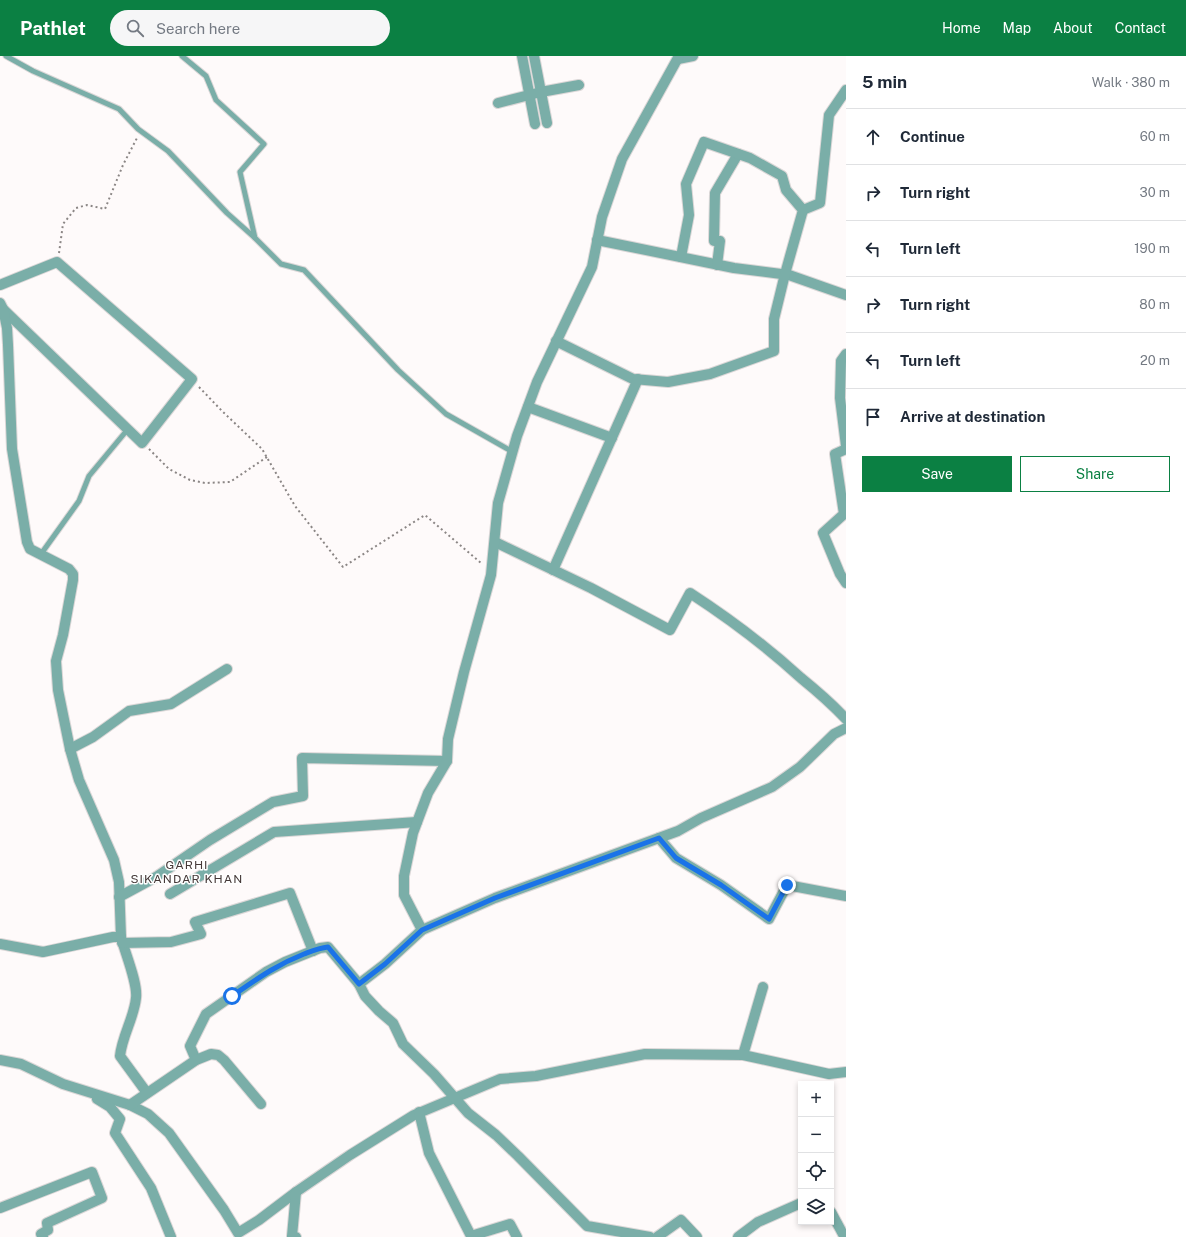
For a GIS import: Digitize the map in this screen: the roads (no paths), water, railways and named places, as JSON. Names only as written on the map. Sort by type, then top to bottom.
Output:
[{"type":"street","points":[[522,56],[535,124]]},
{"type":"street","points":[[534,56],[547,123]]},
{"type":"street","points":[[422,930],[404,895],[404,876],[412,833],[428,793],[447,761],[448,739],[464,672],[492,572],[498,503],[513,452],[537,382],[592,267],[602,217],[622,159],[678,58],[693,56]]},
{"type":"street","points":[[498,103],[541,92],[579,85]]},
{"type":"street","points":[[556,341],[633,379],[668,382],[710,374],[774,351],[774,319],[785,274],[804,210],[820,203],[829,116],[846,90]]},
{"type":"street","points":[[681,257],[689,215],[686,184],[704,142],[750,158],[782,176],[786,190],[804,210]]},
{"type":"street","points":[[717,265],[720,241],[714,241],[715,193],[738,154]]},
{"type":"street","points":[[597,240],[717,265],[785,274],[846,295]]},
{"type":"street","points":[[0,285],[57,262],[192,378],[142,443],[1,306]]},
{"type":"street","points":[[1,306],[8,345],[12,449],[27,542],[30,549],[69,569],[73,574],[63,635],[56,661],[58,690],[70,749],[79,780],[114,860],[119,882],[121,940],[137,997],[121,1047],[120,1056],[147,1093]]},
{"type":"street","points":[[846,354],[841,361],[840,398],[846,448],[835,454],[844,514],[823,533],[840,574],[846,584]]},
{"type":"street","points":[[553,570],[638,379]]},
{"type":"street","points":[[528,407],[612,438]]},
{"type":"street","points":[[495,542],[670,630],[690,593],[724,615],[768,648],[834,706],[846,719]]},
{"type":"street","points":[[70,749],[93,736],[129,711],[170,704],[227,669]]},
{"type":"street","points":[[359,984],[385,964],[422,930],[495,898],[678,831],[701,818],[772,787],[800,767],[834,734],[846,728]]},
{"type":"street","points":[[120,897],[156,877],[210,840],[273,802],[303,796],[302,758],[447,761]]},
{"type":"street","points":[[170,894],[274,832],[417,822]]},
{"type":"street","points":[[659,838],[676,858],[721,885],[769,919],[787,885],[846,896]]},
{"type":"street","points":[[0,944],[43,952],[113,938],[121,940],[171,942],[201,934],[195,922],[290,893],[313,951]]},
{"type":"street","points":[[196,1060],[190,1046],[206,1014],[266,972],[285,962],[320,948],[328,947],[359,984],[365,996],[393,1023],[404,1044],[434,1074],[468,1113],[496,1135],[587,1226],[650,1237]]},
{"type":"street","points":[[743,1055],[763,987]]},
{"type":"street","points":[[130,1104],[196,1060],[211,1054],[218,1055],[224,1060],[261,1104]]},
{"type":"street","points":[[0,1060],[21,1064],[63,1084],[130,1104],[148,1114],[169,1133],[224,1210],[239,1235],[296,1192],[350,1155],[419,1112],[500,1079],[536,1076],[645,1054],[743,1055],[829,1074],[846,1072]]},
{"type":"street","points":[[82,1090],[110,1107],[120,1119],[115,1133],[151,1188],[171,1237]]},
{"type":"street","points":[[419,1112],[429,1153],[471,1236],[510,1224],[517,1237]]},
{"type":"street","points":[[0,1208],[92,1172],[102,1198],[47,1223],[48,1230],[41,1234],[43,1237]]},
{"type":"street","points":[[296,1192],[292,1236],[296,1237]]},
{"type":"street","points":[[738,1237],[758,1222],[798,1204]]},
{"type":"street","points":[[834,1218],[844,1236]]},
{"type":"street","points":[[657,1237],[681,1220],[697,1237]]},
{"type":"lane","points":[[6,56],[33,71],[120,109],[140,131],[168,151],[227,212],[281,264],[304,270],[398,370],[446,414],[513,452]]},
{"type":"lane","points":[[182,56],[206,76],[216,100],[264,144],[240,172],[255,238]]},
{"type":"lane","points":[[40,554],[79,502],[89,476],[128,429]]},
{"type":"district","name":"GARHI SIKANDAR KHAN","points":[[187,872]]}]
